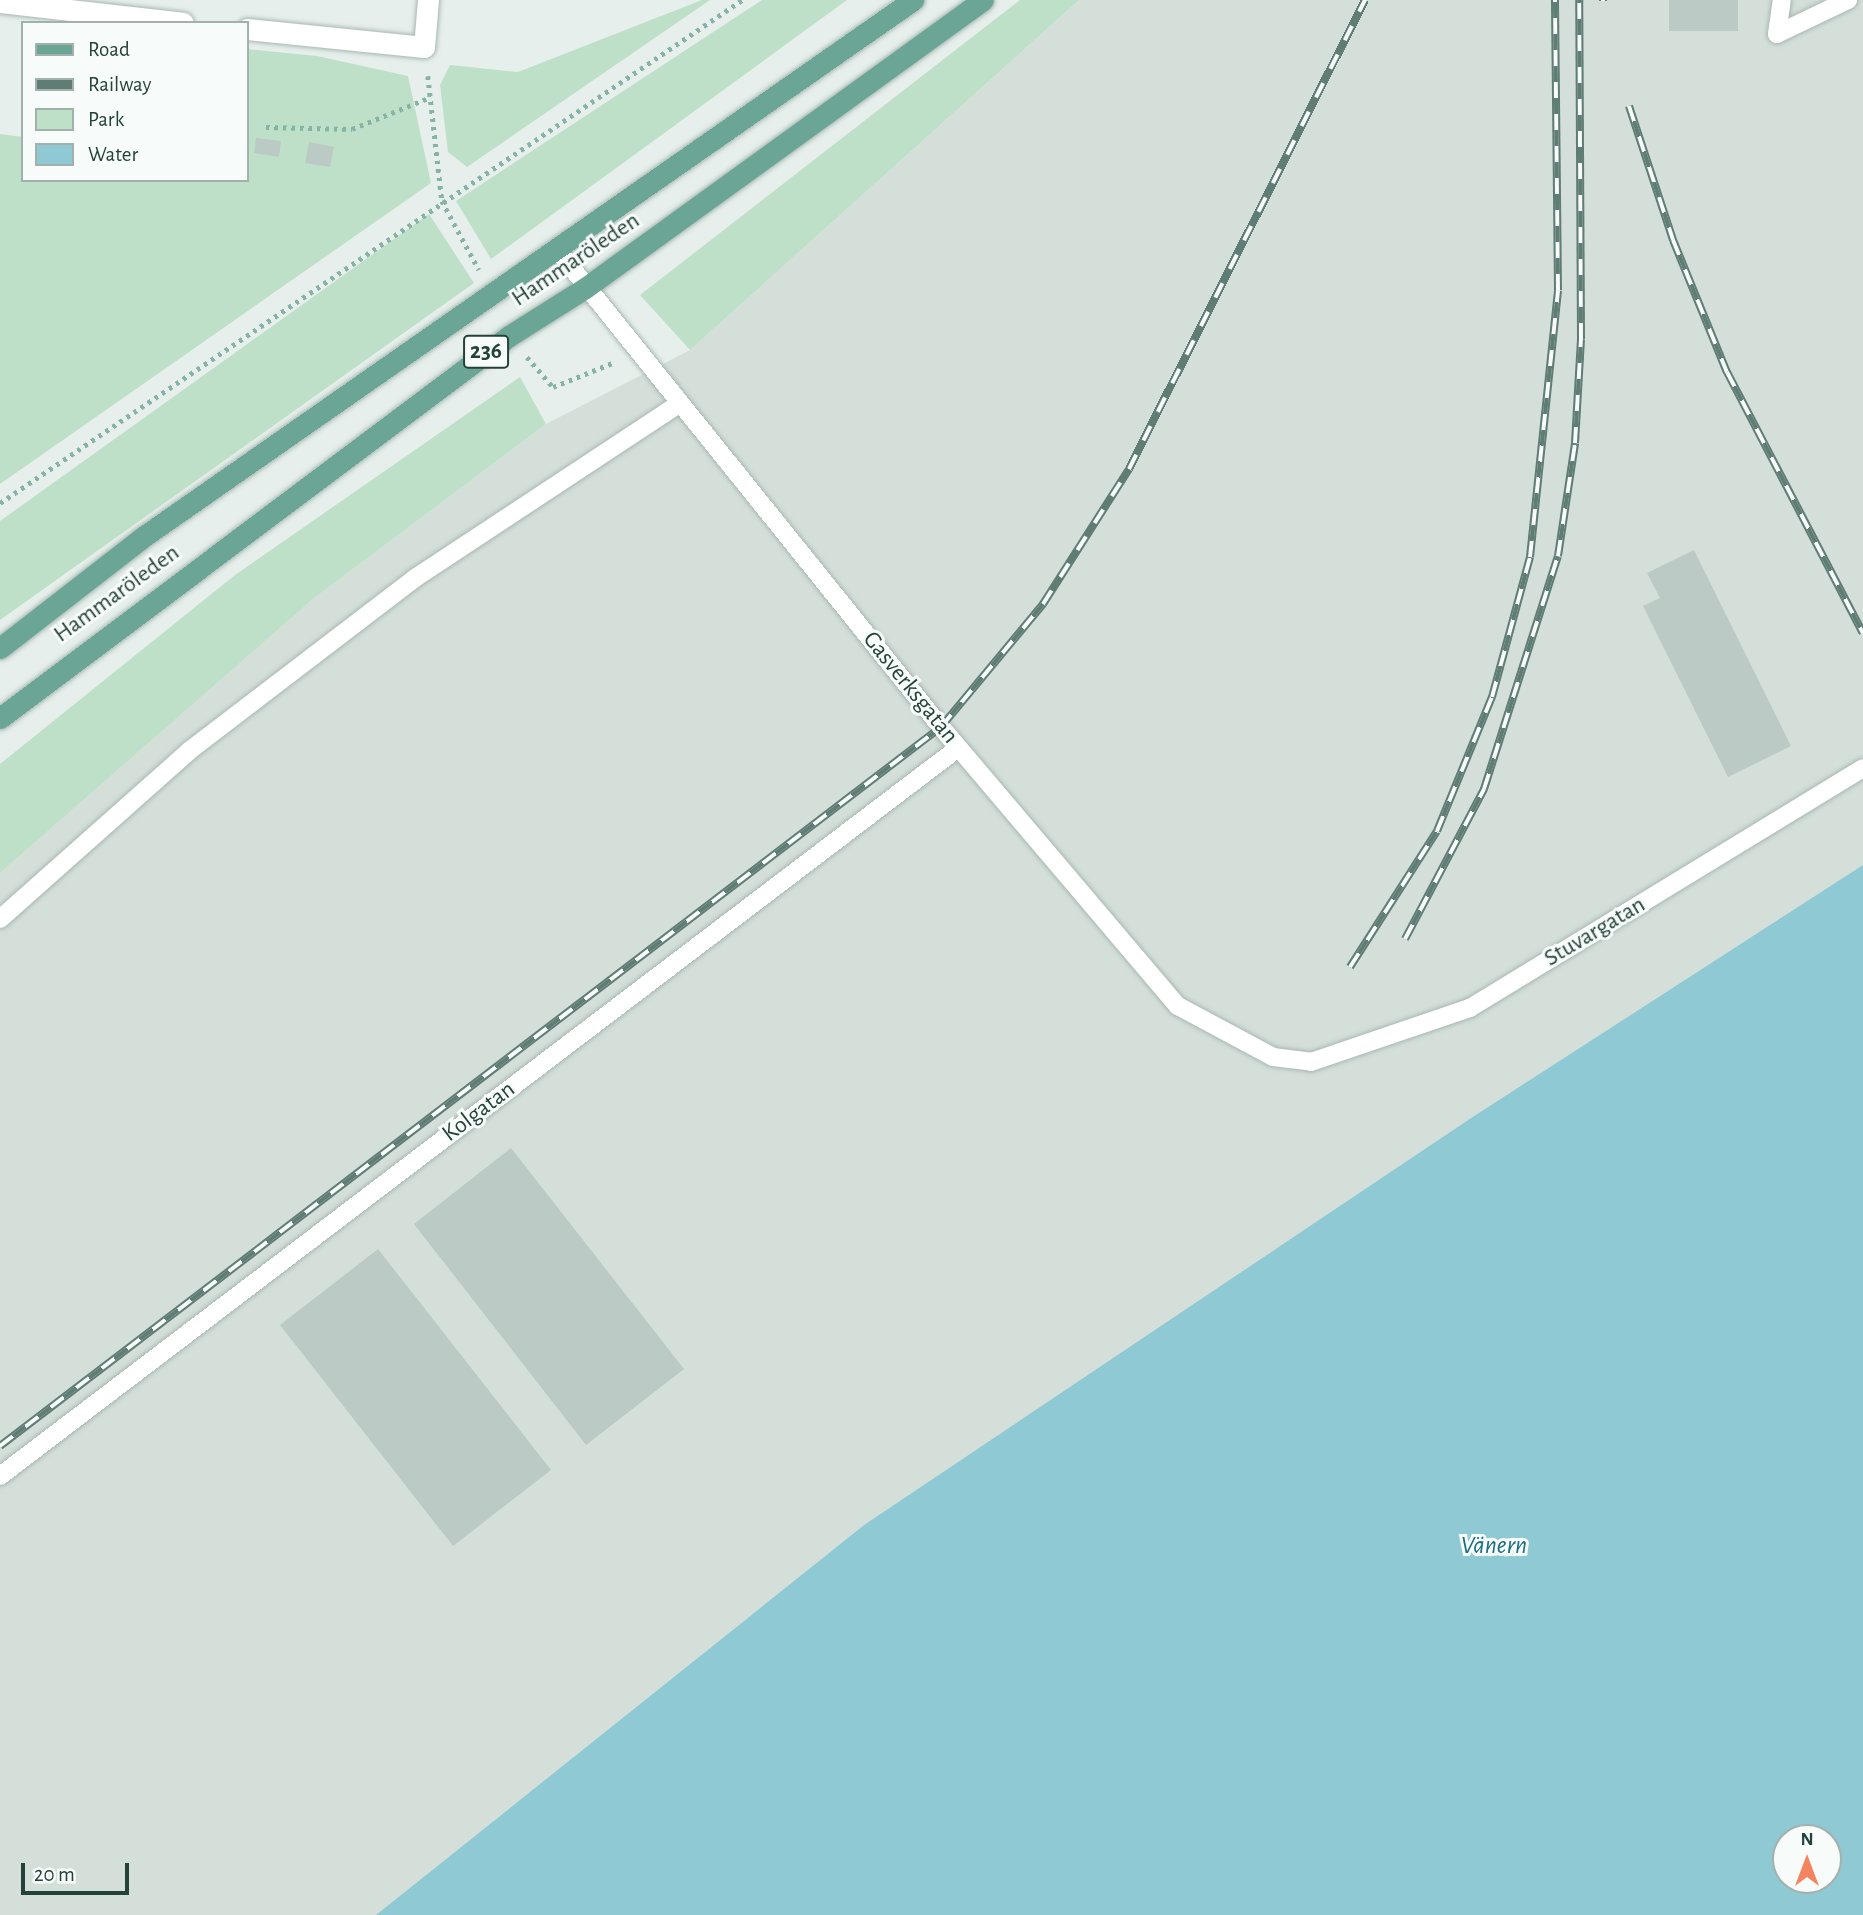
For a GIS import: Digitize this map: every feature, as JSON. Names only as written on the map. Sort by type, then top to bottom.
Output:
[{"type":"main road","name":"Hammaröleden","points":[[0,648],[143,537],[558,251],[913,0]]},
{"type":"main road","name":"Hammaröleden","points":[[0,718],[509,336],[585,288],[983,0]]},
{"type":"street","points":[[248,29],[424,47],[428,0]]},
{"type":"street","points":[[0,2],[166,21]]},
{"type":"lane","points":[[1782,0],[1777,34],[1848,0]]},
{"type":"lane","name":"Gasverksgatan","points":[[558,251],[585,288],[958,748],[1178,1006],[1273,1057],[1311,1062]]},
{"type":"lane","points":[[0,919],[189,751],[404,586],[679,404]]},
{"type":"lane","name":"Kolgatan","points":[[0,1476],[958,748]]},
{"type":"lane","name":"Stuvargatan","points":[[1311,1062],[1470,1008],[1863,768]]},
{"type":"path","points":[[0,503],[742,0]]},
{"type":"path","points":[[424,47],[442,201]]},
{"type":"path","points":[[266,127],[352,129],[431,97]]},
{"type":"shaded area","points":[[1079,0],[1863,0],[1863,865],[1468,1120],[864,1525],[376,1915],[0,1915],[0,873],[313,599],[546,424],[690,350]]},
{"type":"green space","points":[[702,0],[710,0],[467,167],[448,152],[440,85],[450,65],[518,72]]},
{"type":"green space","points":[[762,0],[847,0],[491,259],[456,201]]},
{"type":"green space","points":[[1020,0],[1079,0],[690,350],[640,295]]},
{"type":"green space","points":[[248,49],[317,56],[408,76],[431,183],[0,484],[0,134],[21,137],[21,182],[248,182]]},
{"type":"green space","points":[[429,214],[474,283],[0,620],[0,521]]},
{"type":"green space","points":[[520,377],[546,424],[313,599],[0,873],[0,764],[235,575]]},
{"type":"water","name":"Vänern","points":[[1863,865],[1863,1915],[376,1915],[864,1525],[1468,1120]]},
{"type":"building","points":[[1669,0],[1738,0],[1738,31],[1669,31]]},
{"type":"building","points":[[256,138],[281,141],[279,157],[254,153]]},
{"type":"building","points":[[309,142],[334,147],[330,167],[305,163]]},
{"type":"building","points":[[1694,550],[1791,746],[1728,777],[1643,606],[1660,598],[1647,573]]},
{"type":"building","points":[[511,1148],[684,1369],[586,1445],[414,1224]]},
{"type":"building","points":[[378,1249],[551,1470],[453,1546],[280,1325]]},
{"type":"railway","points":[[0,1446],[941,727],[1043,604],[1129,469],[1365,0]]},
{"type":"railway","points":[[1350,967],[1437,831],[1492,697],[1530,557],[1558,290],[1555,0]]},
{"type":"railway","points":[[1405,939],[1484,789],[1558,556],[1575,443],[1581,339],[1579,0]]},
{"type":"railway","points":[[1629,106],[1673,240],[1727,372],[1863,633]]}]
